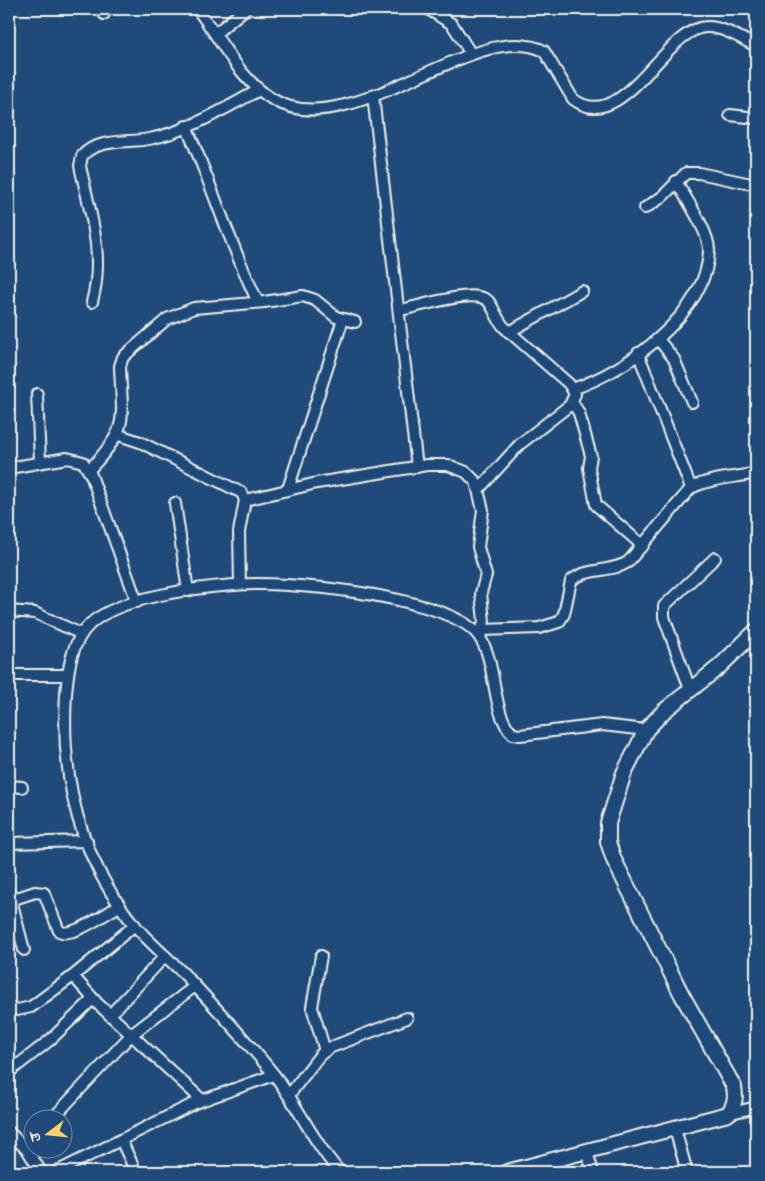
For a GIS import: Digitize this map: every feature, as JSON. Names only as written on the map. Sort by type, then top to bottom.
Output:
[{"type":"street","points":[[197,9],[216,33],[236,64],[259,90],[273,100],[297,108],[334,107],[373,96],[471,54],[506,47],[538,47],[550,58],[573,99],[588,106],[608,102],[630,91],[683,37],[700,27],[715,28],[756,46]]},
{"type":"street","points":[[216,33],[245,9]]},
{"type":"street","points":[[428,9],[452,24],[471,54]]},
{"type":"street","points":[[92,302],[98,262],[95,229],[80,166],[85,152],[105,145],[150,139],[186,126],[259,90]]},
{"type":"street","points":[[373,96],[417,467]]},
{"type":"street","points":[[730,114],[756,118]]},
{"type":"street","points":[[186,126],[209,179],[237,258],[258,302]]},
{"type":"street","points":[[645,208],[662,196],[682,175],[692,172],[756,185]]},
{"type":"street","points":[[572,389],[600,378],[668,332],[686,311],[701,281],[709,250],[705,233],[676,181]]},
{"type":"street","points":[[509,332],[582,291]]},
{"type":"street","points":[[399,310],[467,295],[477,295],[489,302],[496,317],[509,332],[576,394],[572,402],[520,444],[479,489]]},
{"type":"street","points":[[89,470],[111,447],[118,435],[122,415],[120,366],[127,354],[167,319],[184,310],[298,296],[309,297],[330,314],[355,322]]},
{"type":"street","points":[[288,489],[343,319]]},
{"type":"street","points":[[658,339],[674,359],[692,402]]},
{"type":"street","points":[[638,353],[691,488]]},
{"type":"street","points":[[37,394],[40,462]]},
{"type":"street","points":[[572,402],[579,413],[591,456],[589,468],[596,505],[643,546]]},
{"type":"street","points":[[118,435],[140,442],[239,491],[245,500],[239,532],[240,584]]},
{"type":"street","points":[[9,468],[74,458],[83,462],[89,470],[137,602]]},
{"type":"street","points":[[245,500],[288,489],[417,467],[438,464],[458,467],[472,476],[479,489],[483,519],[478,551],[486,575],[481,593],[484,621],[481,634],[504,722],[512,734],[520,735],[602,725],[646,730]]},
{"type":"street","points":[[340,1172],[274,1075],[119,906],[86,842],[75,810],[66,765],[65,717],[68,675],[75,646],[81,634],[91,623],[104,614],[137,602],[188,591],[262,583],[320,588],[413,603],[463,622],[481,634],[554,625],[562,618],[567,589],[574,578],[622,566],[633,558],[691,488],[705,482],[729,480],[756,472]]},
{"type":"street","points":[[175,503],[188,591]]},
{"type":"street","points":[[690,689],[666,625],[664,606],[715,558]]},
{"type":"street","points":[[10,608],[46,616],[81,634]]},
{"type":"street","points":[[728,1114],[736,1097],[734,1087],[682,995],[624,881],[608,842],[608,823],[613,800],[646,730],[664,711],[719,667],[756,631]]},
{"type":"street","points":[[9,676],[68,675]]},
{"type":"street","points":[[9,786],[22,787]]},
{"type":"street","points":[[9,843],[86,842]]},
{"type":"street","points":[[24,950],[10,896],[35,892],[44,893],[49,900],[59,931],[64,934],[74,931],[119,906]]},
{"type":"street","points":[[9,1007],[17,1010],[27,1009],[73,976],[135,925]]},
{"type":"street","points":[[110,1015],[165,956]]},
{"type":"street","points":[[321,956],[312,1007],[325,1051]]},
{"type":"street","points":[[73,976],[93,999],[202,1100]]},
{"type":"street","points":[[63,1108],[132,1035],[194,986]]},
{"type":"street","points":[[9,1072],[50,1040],[93,999]]},
{"type":"street","points":[[289,1095],[325,1051],[336,1044],[407,1018]]},
{"type":"street","points":[[56,1172],[202,1100],[274,1075]]},
{"type":"street","points":[[507,1172],[756,1107]]},
{"type":"street","points":[[675,1129],[687,1172]]},
{"type":"street","points":[[9,1132],[22,1140]]},
{"type":"street","points":[[121,1140],[136,1172]]},
{"type":"street","points":[[587,1152],[593,1172]]},
{"type":"street","points":[[35,1158],[41,1172]]}]
